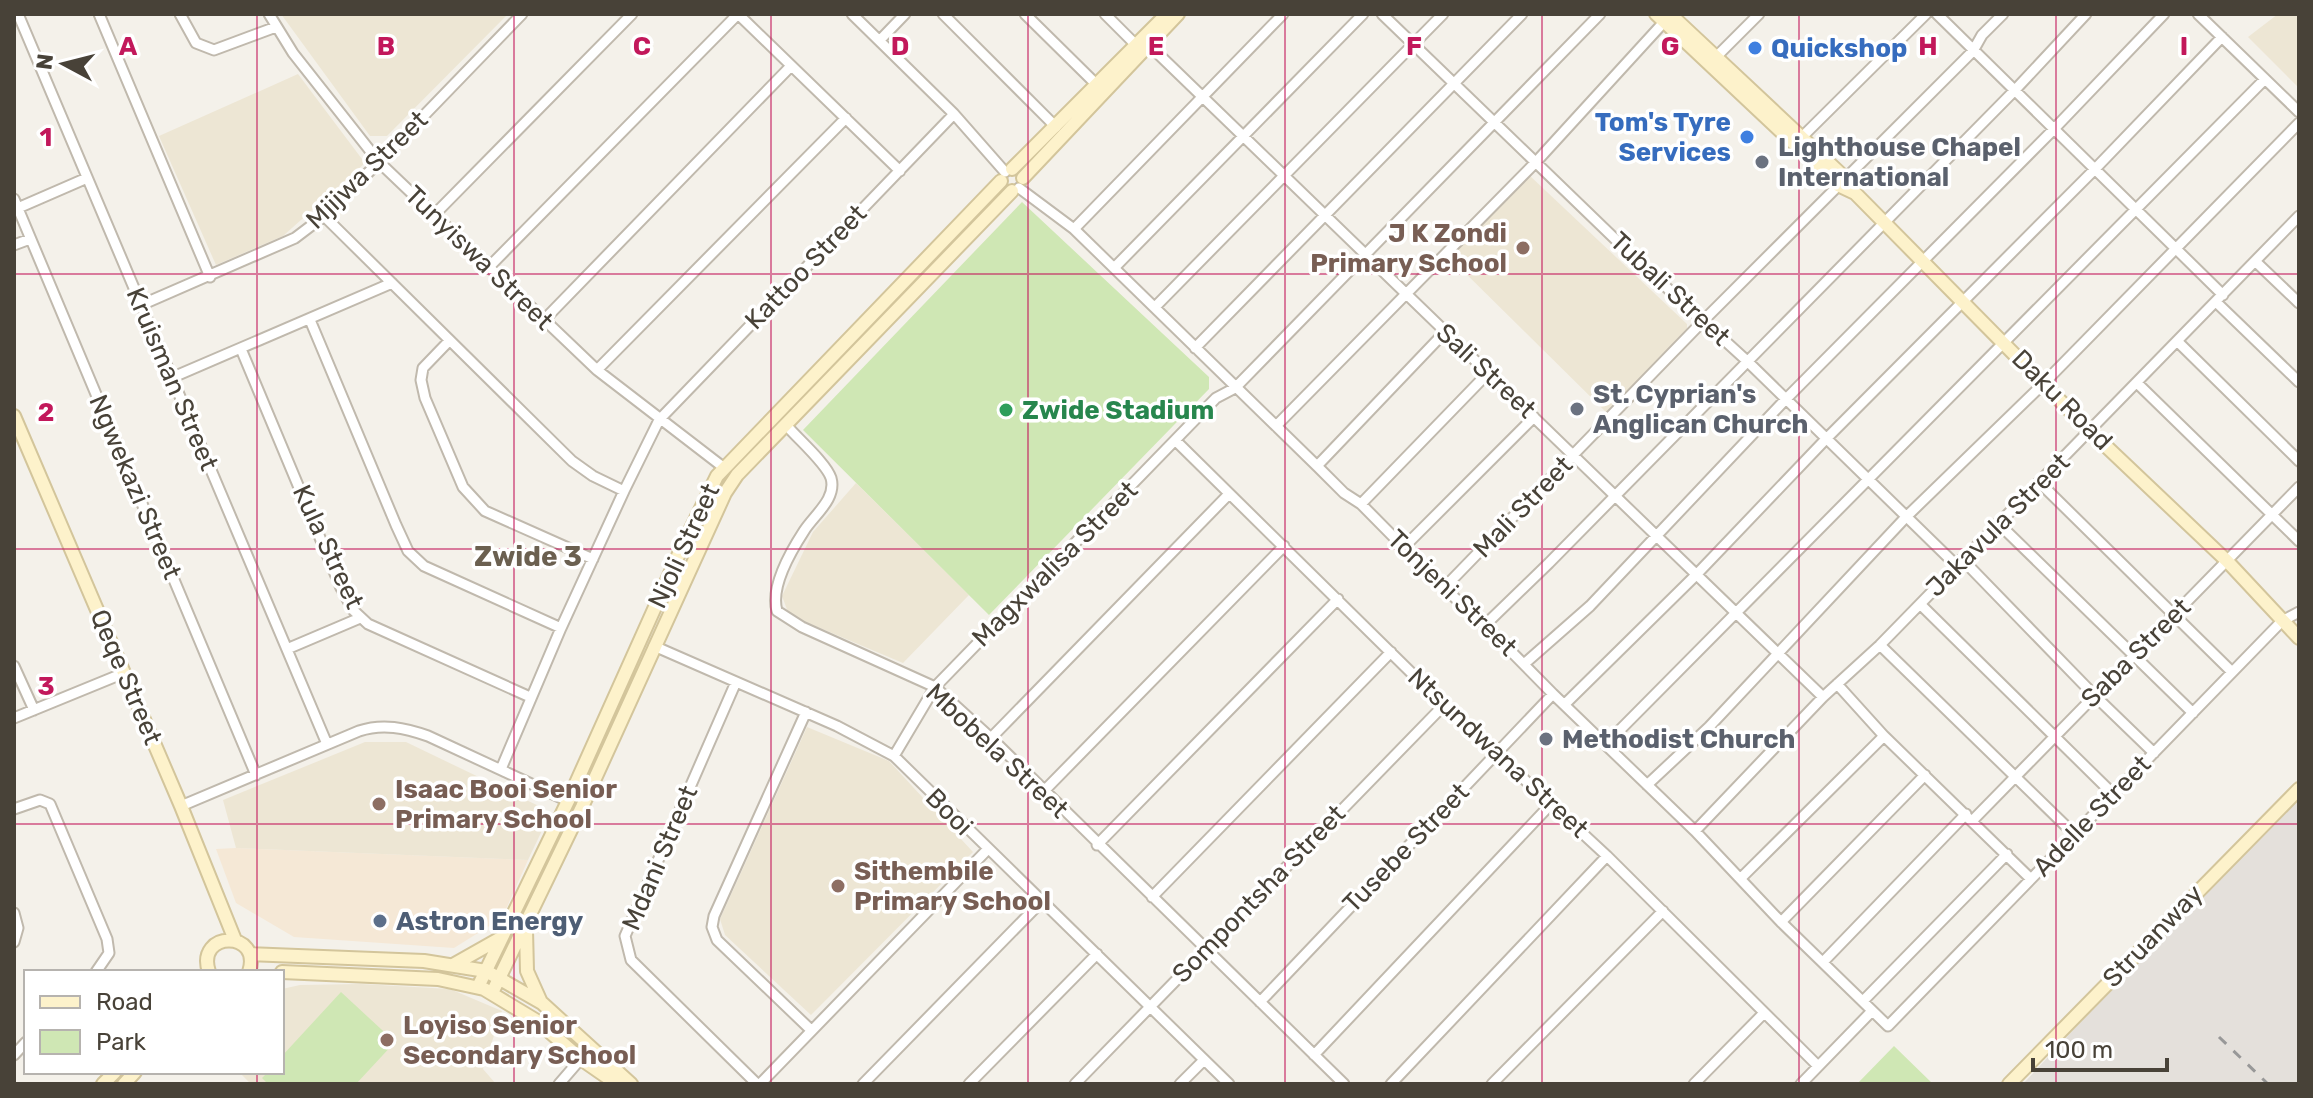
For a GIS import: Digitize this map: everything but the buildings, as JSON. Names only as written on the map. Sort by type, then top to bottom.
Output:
[{"type":"main road","name":"Njoli Street","points":[[492,993],[582,807],[725,493],[737,475],[1018,186],[1167,14]]},
{"type":"main road","name":"Njoli Street","points":[[478,987],[568,801],[700,509],[723,467],[1006,174],[1097,85],[1178,14]]},
{"type":"main road","name":"Daku Road","points":[[1667,16],[1802,137],[1842,182]]},
{"type":"main road","name":"Daku Road","points":[[1667,16],[1855,193],[2090,431],[2227,561],[2269,606],[2289,617],[2299,629]]},
{"type":"main road","points":[[1019,172],[1018,186],[1005,189],[1006,174],[1019,172]]},
{"type":"main road","name":"Qeqe Street","points":[[14,416],[235,940]]},
{"type":"main road","name":"Daku Road","points":[[2289,617],[2299,638]]},
{"type":"main road","name":"Struanway","points":[[2009,1084],[2299,789]]},
{"type":"main road","points":[[526,923],[527,971],[542,1003]]},
{"type":"main road","points":[[453,965],[489,947],[503,936]]},
{"type":"main road","points":[[209,970],[207,959],[211,949],[219,942],[235,940],[244,945],[250,954],[249,970]]},
{"type":"main road","points":[[250,954],[453,965],[486,971],[542,1003],[631,1084]]},
{"type":"main road","points":[[284,972],[438,979],[478,987],[537,1021],[581,1059],[617,1084]]},
{"type":"street","name":"Kruisman Street","points":[[18,14],[327,744]]},
{"type":"street","points":[[99,14],[210,277]]},
{"type":"street","points":[[180,14],[196,43],[214,50],[276,27]]},
{"type":"street","name":"Tunyiswa Street","points":[[269,14],[293,53],[379,162],[597,370],[723,467]]},
{"type":"street","name":"Mjijwa Street","points":[[141,305],[283,245],[324,216],[522,14]]},
{"type":"street","points":[[434,215],[632,14]]},
{"type":"street","points":[[489,267],[738,14],[900,171]]},
{"type":"street","points":[[852,14],[954,114],[1006,174]]},
{"type":"street","points":[[880,40],[905,14]]},
{"type":"street","points":[[943,14],[1056,127]]},
{"type":"street","points":[[1025,14],[1097,85]]},
{"type":"street","name":"Sali Street","points":[[1105,14],[1204,96],[1444,333],[1823,697]]},
{"type":"street","points":[[1074,229],[1283,14]]},
{"type":"street","points":[[1114,268],[1363,14]]},
{"type":"street","name":"Tubali Street","points":[[1382,14],[1643,266],[1746,360],[1906,517],[1959,562],[2154,753]]},
{"type":"street","points":[[1155,307],[1443,14]]},
{"type":"street","points":[[1195,348],[1522,14]]},
{"type":"street","name":"Magxwalisa Street","points":[[894,756],[935,687],[1216,398],[1235,388],[1600,14]]},
{"type":"street","points":[[1716,57],[1759,14]]},
{"type":"street","points":[[1802,137],[1926,14]]},
{"type":"street","points":[[1937,14],[2176,248],[2299,382]]},
{"type":"street","name":"Mali Street","points":[[1444,588],[1704,320],[1973,51],[1982,35],[2003,14]]},
{"type":"street","points":[[1485,625],[2015,90],[2086,14]]},
{"type":"street","points":[[1524,664],[1590,606],[1785,400],[2164,14]]},
{"type":"street","points":[[2198,14],[2299,112]]},
{"type":"street","points":[[1276,426],[1536,162],[1667,16]]},
{"type":"street","points":[[1565,704],[1696,575],[2222,37]]},
{"type":"street","points":[[544,320],[791,66]]},
{"type":"street","points":[[1606,744],[2265,79]]},
{"type":"street","name":"Kattoo Street","points":[[501,769],[561,628],[659,420],[954,114]]},
{"type":"street","points":[[597,370],[846,118]]},
{"type":"street","points":[[1647,785],[1709,727],[1906,517],[2044,383],[2299,123]]},
{"type":"street","points":[[16,204],[87,178]]},
{"type":"street","name":"Tonjeni Street","points":[[1018,186],[1074,229],[1344,493],[1361,504],[1695,831],[1781,922],[1888,1026]]},
{"type":"street","name":"Ngwekazi Street","points":[[16,204],[256,775]]},
{"type":"street","points":[[324,216],[582,469],[624,491]]},
{"type":"street","name":"Jakavula Street","points":[[1695,831],[1823,697],[1880,645],[2298,220]]},
{"type":"street","points":[[14,245],[30,239]]},
{"type":"street","points":[[2256,262],[2299,303]]},
{"type":"street","points":[[171,378],[392,283]]},
{"type":"street","points":[[310,320],[403,542],[411,554],[433,571],[561,628]]},
{"type":"street","points":[[1317,466],[1444,333]]},
{"type":"street","points":[[449,341],[423,368],[422,387],[456,473],[469,497],[485,511],[593,559]]},
{"type":"street","points":[[2178,342],[2299,461]]},
{"type":"street","name":"Kula Street","points":[[241,349],[341,588],[360,618],[530,697]]},
{"type":"street","points":[[1361,504],[1488,373]]},
{"type":"street","points":[[2137,383],[2299,541]]},
{"type":"street","points":[[1404,547],[1534,417]]},
{"type":"street","name":"Mbobela Street","points":[[787,426],[827,470],[832,484],[826,503],[804,530],[779,583],[775,598],[777,611],[802,627],[935,687],[991,738],[1344,1084]]},
{"type":"street","name":"Ntsundwana Street","points":[[1176,441],[1444,705],[1607,856],[1818,1066]]},
{"type":"street","points":[[2040,483],[2232,672]]},
{"type":"street","name":"Saba Street","points":[[1823,962],[2016,776],[2299,487]]},
{"type":"street","points":[[991,738],[1229,494]]},
{"type":"street","points":[[1998,523],[2193,713]]},
{"type":"street","points":[[1044,791],[1284,546]]},
{"type":"street","points":[[1097,845],[1338,599]]},
{"type":"street","points":[[1920,604],[2113,794]]},
{"type":"street","name":"Adelle Street","points":[[1888,1026],[2289,617]]},
{"type":"street","points":[[287,649],[360,618]]},
{"type":"street","points":[[1880,645],[2074,834]]},
{"type":"street","name":"Booi","points":[[654,646],[806,712],[894,756],[1229,1084]]},
{"type":"street","points":[[1152,897],[1391,652]]},
{"type":"street","points":[[14,666],[34,710]]},
{"type":"street","points":[[14,718],[124,673]]},
{"type":"street","name":"Mdani Street","points":[[736,682],[627,927],[625,944],[638,968],[758,1084]]},
{"type":"street","points":[[1837,684],[1884,736],[2031,879]]},
{"type":"street","name":"Tusebe Street","points":[[1260,1002],[1553,694]]},
{"type":"street","name":"Sompontsha Street","points":[[1075,1084],[1444,705]]},
{"type":"street","points":[[806,712],[714,916],[712,927],[717,940],[811,1030]]},
{"type":"street","points":[[181,806],[367,728],[396,727],[428,736],[568,801]]},
{"type":"street","points":[[1741,878],[1884,736]]},
{"type":"street","points":[[1781,922],[1925,775]]},
{"type":"street","points":[[14,809],[40,800],[50,804],[107,939],[109,953],[97,970]]},
{"type":"street","points":[[1314,1055],[1551,804]]},
{"type":"street","points":[[758,1084],[987,850]]},
{"type":"street","points":[[1863,1001],[2007,854]]},
{"type":"street","points":[[1391,1084],[1607,856]]},
{"type":"street","points":[[863,1084],[1042,901]]},
{"type":"street","points":[[1492,1084],[1663,911]]},
{"type":"street","points":[[14,913],[18,928],[14,942]]},
{"type":"street","points":[[969,1084],[1097,954]]},
{"type":"street","points":[[1801,1084],[1872,1011]]},
{"type":"street","points":[[1694,1084],[1764,1013]]},
{"type":"street","points":[[559,1084],[591,1047]]},
{"type":"street","points":[[1180,1084],[1204,1060]]},
{"type":"shaded area","points":[[281,14],[508,14],[387,136],[370,136]]},
{"type":"shaded area","points":[[2278,14],[2299,14],[2299,88],[2248,37]]},
{"type":"shaded area","points":[[298,74],[365,163],[283,236],[216,265],[159,136]]},
{"type":"shaded area","points":[[1529,175],[1687,324],[1687,335],[1607,413],[1448,256]]},
{"type":"shaded area","points":[[856,483],[969,595],[903,663],[789,615],[782,596],[813,532]]},
{"type":"shaded area","name":"Sithembile Primary School","points":[[807,727],[889,761],[973,852],[811,1015],[725,935],[720,919]]},
{"type":"shaded area","name":"Isaac Booi Senior Primary School","points":[[365,742],[406,742],[543,808],[547,820],[528,860],[236,848],[223,800]]},
{"type":"shaded area","points":[[2299,795],[2299,1084],[2023,1084],[2147,951]]},
{"type":"shaded area","points":[[216,849],[528,860],[502,918],[454,948],[294,937],[236,903]]},
{"type":"shaded area","name":"Loyiso Senior Secondary School","points":[[361,984],[450,989],[502,1011],[483,1069],[496,1084],[251,1084],[241,1074],[284,1074],[284,989],[300,985]]},
{"type":"green space","name":"Zwide Stadium","points":[[1022,202],[1209,377],[1209,389],[989,615],[803,430]]},
{"type":"green space","points":[[341,992],[395,1042],[356,1084],[268,1084],[262,1078],[266,1074],[284,1074],[284,1054]]},
{"type":"green space","points":[[1894,1046],[1933,1084],[1857,1084]]},
{"type":"railway","points":[[2219,1037],[2268,1084]]},
{"type":"place","name":"Quickshop","points":[[1755,48]]},
{"type":"place","name":"Tom's Tyre Services","points":[[1747,137]]},
{"type":"place","name":"Lighthouse Chapel International","points":[[1762,162]]},
{"type":"place","name":"J K Zondi Primary School","points":[[1523,248]]},
{"type":"place","name":"St. Cyprian's Anglican Church","points":[[1577,409]]},
{"type":"place","name":"Zwide Stadium","points":[[1006,410]]},
{"type":"place","name":"Methodist Church","points":[[1546,739]]},
{"type":"place","name":"Isaac Booi Senior Primary School","points":[[379,804]]},
{"type":"place","name":"Sithembile Primary School","points":[[838,886]]},
{"type":"place","name":"Astron Energy","points":[[380,921]]},
{"type":"place","name":"Loyiso Senior Secondary School","points":[[387,1040]]},
{"type":"district","name":"Zwide 3","points":[[528,556]]}]
